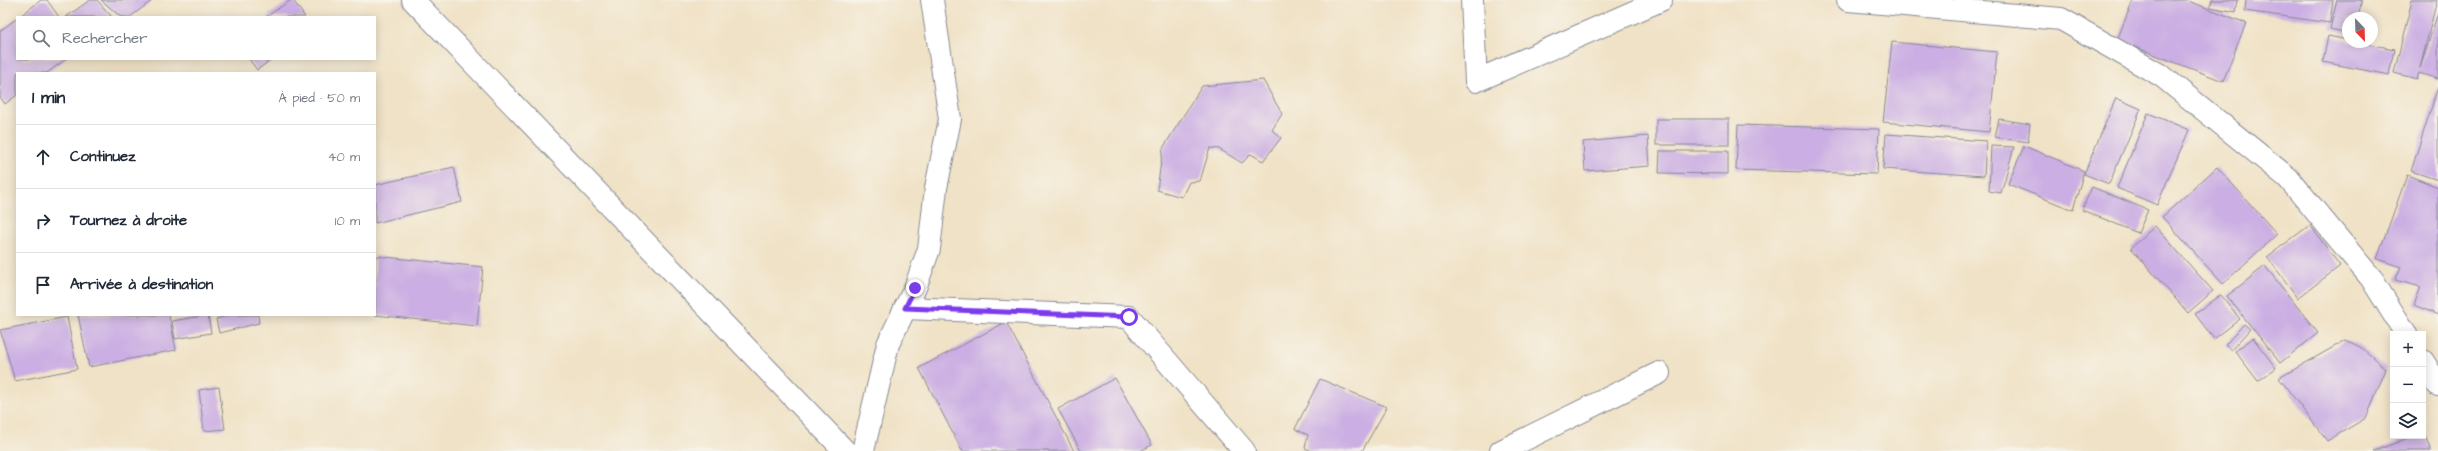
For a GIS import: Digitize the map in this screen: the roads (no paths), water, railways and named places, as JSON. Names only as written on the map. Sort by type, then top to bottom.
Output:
[{"type":"street","points":[[414,0],[845,451]]},
{"type":"street","points":[[863,451],[888,344],[905,308],[929,249],[936,188],[950,119],[932,0]]},
{"type":"street","points":[[1472,0],[1476,81],[1661,0]]},
{"type":"street","points":[[1848,0],[2061,19],[2162,76],[2288,178],[2371,278],[2404,331]]},
{"type":"street","points":[[905,308],[1129,317],[1244,451]]},
{"type":"street","points":[[2426,366],[2438,384]]},
{"type":"street","points":[[1501,451],[1659,373]]}]
